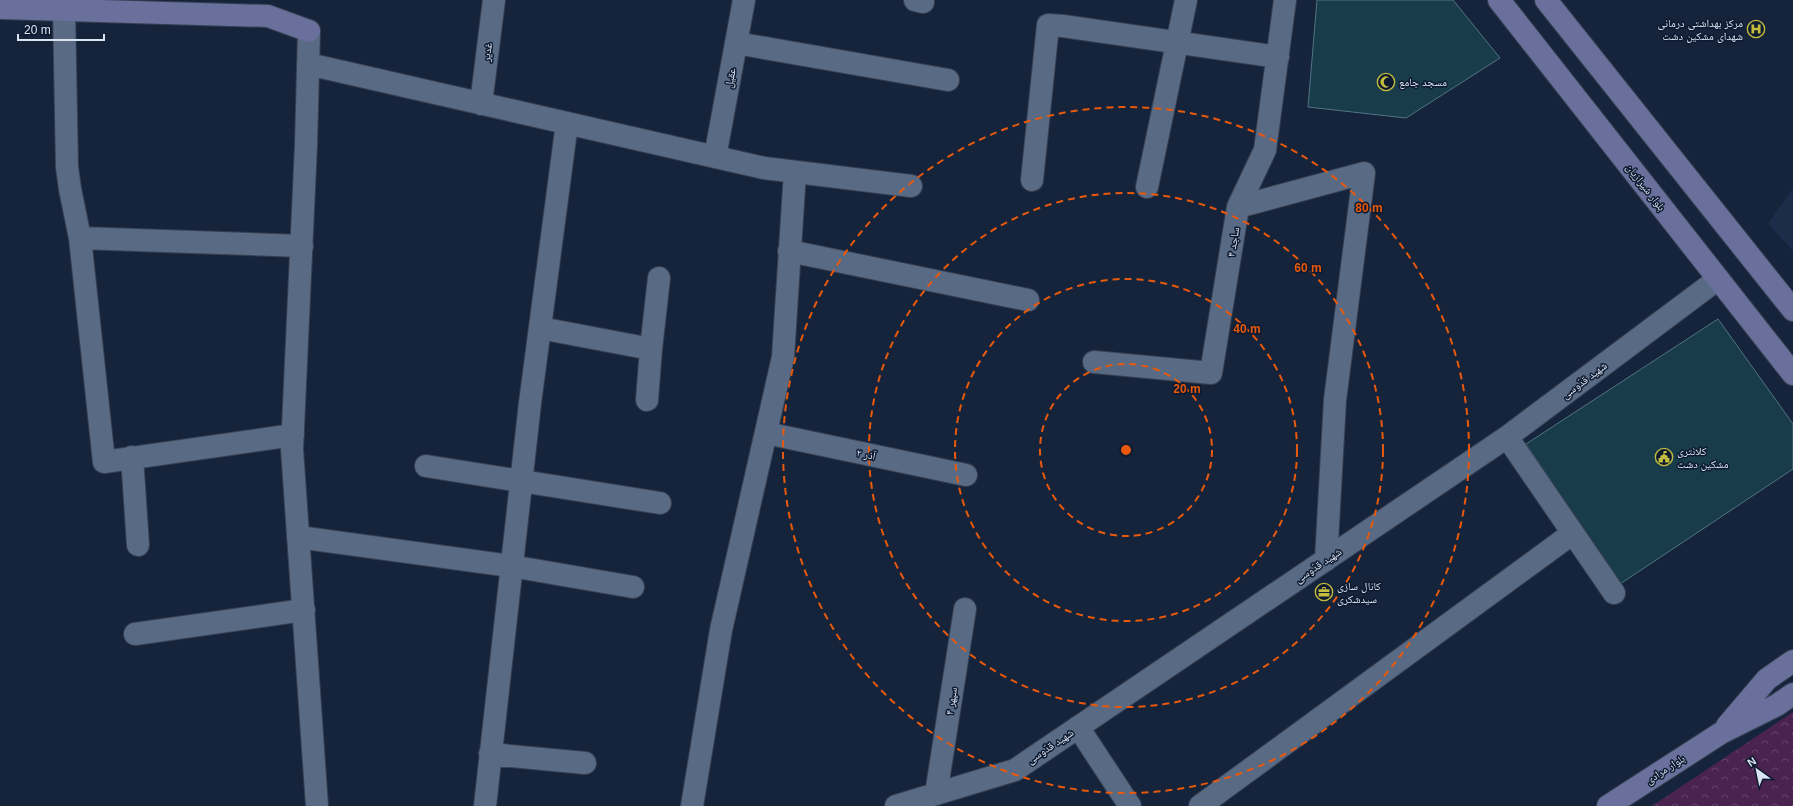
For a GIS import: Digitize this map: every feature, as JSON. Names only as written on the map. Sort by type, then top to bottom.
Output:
[{"type":"main road","name":"بلوار شیرازیان","points":[[1499,0],[1793,374]]},
{"type":"main road","points":[[1546,0],[1793,310]]},
{"type":"main road","points":[[0,8],[64,10],[173,6],[268,16],[309,31]]},
{"type":"main road","name":"بلوار مرادی","points":[[1721,733],[1767,679],[1793,661]]},
{"type":"main road","name":"بلوار مرادی","points":[[1608,806],[1721,733],[1777,705],[1793,694]]},
{"type":"street","name":"غدیر","points":[[481,104],[494,0]]},
{"type":"street","name":"عقیل","points":[[714,157],[744,0]]},
{"type":"street","points":[[1147,187],[1186,0]]},
{"type":"street","name":"ساجد ۴","points":[[1094,362],[1211,373],[1238,207],[1265,150],[1285,0]]},
{"type":"street","points":[[64,10],[67,167],[80,238],[104,462],[293,435]]},
{"type":"street","points":[[1032,180],[1048,25],[1278,57]]},
{"type":"street","points":[[309,31],[302,246],[292,449],[317,806]]},
{"type":"street","points":[[736,44],[948,80]]},
{"type":"street","points":[[308,64],[764,168],[911,186]]},
{"type":"street","points":[[485,806],[521,482],[567,123]]},
{"type":"street","points":[[692,806],[721,630],[783,358],[794,172]]},
{"type":"street","points":[[1238,207],[1364,173],[1335,400],[1326,560]]},
{"type":"street","points":[[80,238],[302,246]]},
{"type":"street","points":[[789,251],[1028,300]]},
{"type":"street","points":[[646,400],[650,349],[659,278]]},
{"type":"street","name":"شهید قدّوسی","points":[[896,806],[1015,770],[1507,437],[1718,279]]},
{"type":"street","points":[[540,328],[650,349]]},
{"type":"street","name":"آذر ۲","points":[[766,433],[966,475]]},
{"type":"street","points":[[1507,437],[1614,593]]},
{"type":"street","points":[[132,457],[138,545]]},
{"type":"street","points":[[426,466],[660,503]]},
{"type":"street","points":[[1200,806],[1573,533]]},
{"type":"street","points":[[298,537],[511,566],[633,588]]},
{"type":"street","name":"سپهر ۴","points":[[936,794],[966,609]]},
{"type":"street","points":[[135,634],[304,610]]},
{"type":"street","points":[[1078,727],[1130,806]]},
{"type":"street","points":[[490,754],[585,763]]},
{"type":"shaded area","points":[[1793,188],[1793,251],[1768,224]]},
{"type":"green space","points":[[1793,712],[1793,806],[1652,806]]},
{"type":"building","name":"مسجد جامع","points":[[1317,0],[1453,0],[1500,58],[1406,118],[1308,107]]},
{"type":"building","name":"کلانتری مشکین دشت","points":[[1718,319],[1793,424],[1793,469],[1620,584],[1526,444]]},
{"type":"place","name":"مرکز بهداشتی درمانی شهدای مشکین دشت","points":[[1756,29]]},
{"type":"place","name":"مسجد جامع","points":[[1386,82]]},
{"type":"place","name":"کلانتری مشکین دشت","points":[[1664,457]]},
{"type":"place","name":"کانال سازی سیدشکری","points":[[1324,592]]}]
